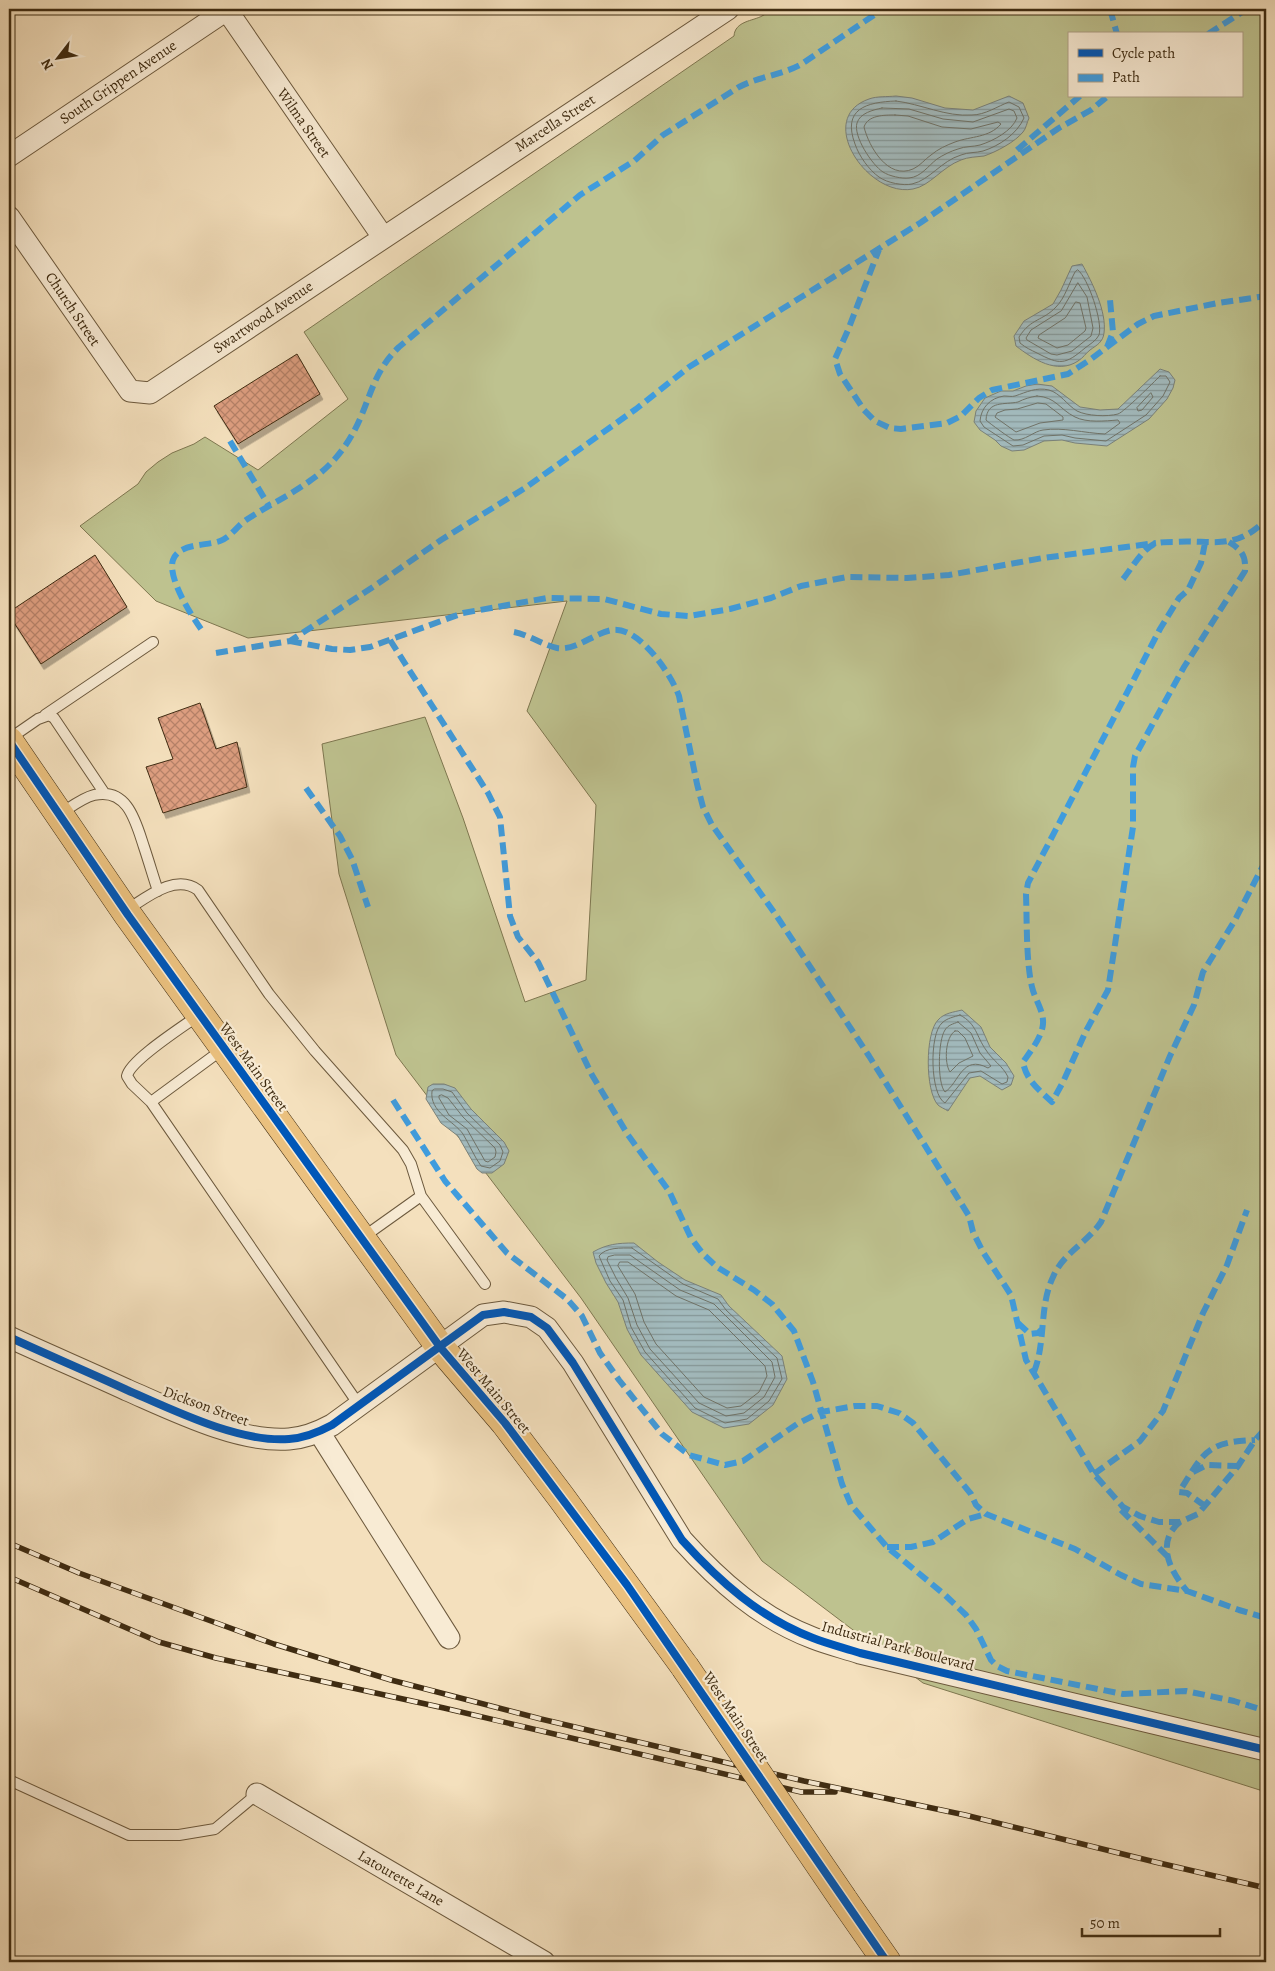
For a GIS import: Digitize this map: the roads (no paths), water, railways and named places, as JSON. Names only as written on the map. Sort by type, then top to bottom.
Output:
[{"type":"main road","name":"West Main Street","points":[[9,740],[125,911],[440,1347],[505,1423],[685,1667],[887,1962]]},
{"type":"street","name":"Wilma Street","points":[[226,9],[383,237]]},
{"type":"street","name":"South Grippen Avenue","points":[[9,156],[226,9]]},
{"type":"street","name":"Marcella Street","points":[[383,237],[728,9]]},
{"type":"street","name":"Church Street","points":[[9,217],[130,391],[142,393]]},
{"type":"street","name":"Swartwood Avenue","points":[[142,393],[150,393],[383,237]]},
{"type":"street","name":"Industrial Park Boulevard","points":[[440,1347],[483,1315],[504,1312],[530,1317],[546,1328],[573,1363],[682,1540],[704,1565],[728,1587],[756,1608],[788,1627],[812,1638],[860,1653],[1266,1750]]},
{"type":"street","name":"Dickson Street","points":[[9,1338],[165,1406],[228,1431],[253,1437],[289,1439],[319,1432],[332,1425],[440,1347]]},
{"type":"street","points":[[319,1432],[449,1638]]},
{"type":"street","name":"Latourette Lane","points":[[257,1794],[544,1962]]},
{"type":"lane","points":[[9,740],[153,642]]},
{"type":"lane","points":[[45,715],[54,718],[105,794]]},
{"type":"lane","points":[[59,814],[95,795],[105,794],[120,799],[132,813],[158,891]]},
{"type":"lane","points":[[125,911],[170,886],[192,885],[198,890],[269,994],[315,1051],[403,1150],[421,1196],[485,1284]]},
{"type":"lane","points":[[200,1014],[141,1058],[128,1070],[127,1076],[132,1084],[151,1102],[359,1405]]},
{"type":"lane","points":[[151,1102],[224,1048]]},
{"type":"lane","points":[[362,1239],[421,1196]]},
{"type":"lane","points":[[9,1780],[129,1835],[179,1835],[215,1829],[257,1794]]},
{"type":"water","points":[[896,96],[912,98],[945,108],[973,110],[1009,96],[1023,103],[1029,118],[1020,136],[1000,149],[984,156],[966,158],[954,163],[919,187],[913,189],[896,188],[879,181],[865,169],[854,155],[847,138],[846,122],[853,109],[869,99]]},
{"type":"water","points":[[1082,264],[1101,307],[1104,325],[1103,336],[1101,341],[1080,360],[1070,365],[1054,366],[1046,364],[1016,346],[1014,336],[1024,321],[1053,304],[1072,266]]},
{"type":"water","points":[[1160,369],[1169,372],[1175,380],[1167,399],[1149,419],[1107,446],[1062,440],[1044,441],[1024,450],[1012,451],[1001,446],[980,430],[974,422],[976,411],[985,398],[1001,391],[1013,391],[1037,384],[1052,386],[1080,407],[1100,410],[1118,409]]},
{"type":"water","points":[[962,1010],[981,1027],[990,1047],[1006,1063],[1014,1076],[1011,1085],[1002,1090],[980,1076],[970,1078],[948,1111],[938,1105],[934,1098],[929,1075],[929,1049],[934,1027],[938,1020],[946,1014]]},
{"type":"water","points":[[433,1084],[444,1084],[455,1088],[471,1109],[504,1142],[509,1151],[504,1164],[492,1173],[482,1173],[477,1169],[458,1136],[441,1123],[426,1099],[428,1087]]},
{"type":"water","points":[[634,1243],[685,1280],[721,1295],[729,1306],[782,1356],[787,1379],[773,1405],[749,1424],[724,1428],[692,1412],[641,1355],[627,1329],[618,1302],[596,1263],[593,1252],[613,1244]]},
{"type":"railway","points":[[9,1543],[79,1573],[274,1644],[391,1680],[541,1719],[804,1781],[965,1815],[1266,1888]]},
{"type":"railway","points":[[9,1577],[159,1642],[216,1658],[444,1708],[801,1792],[835,1792]]}]
